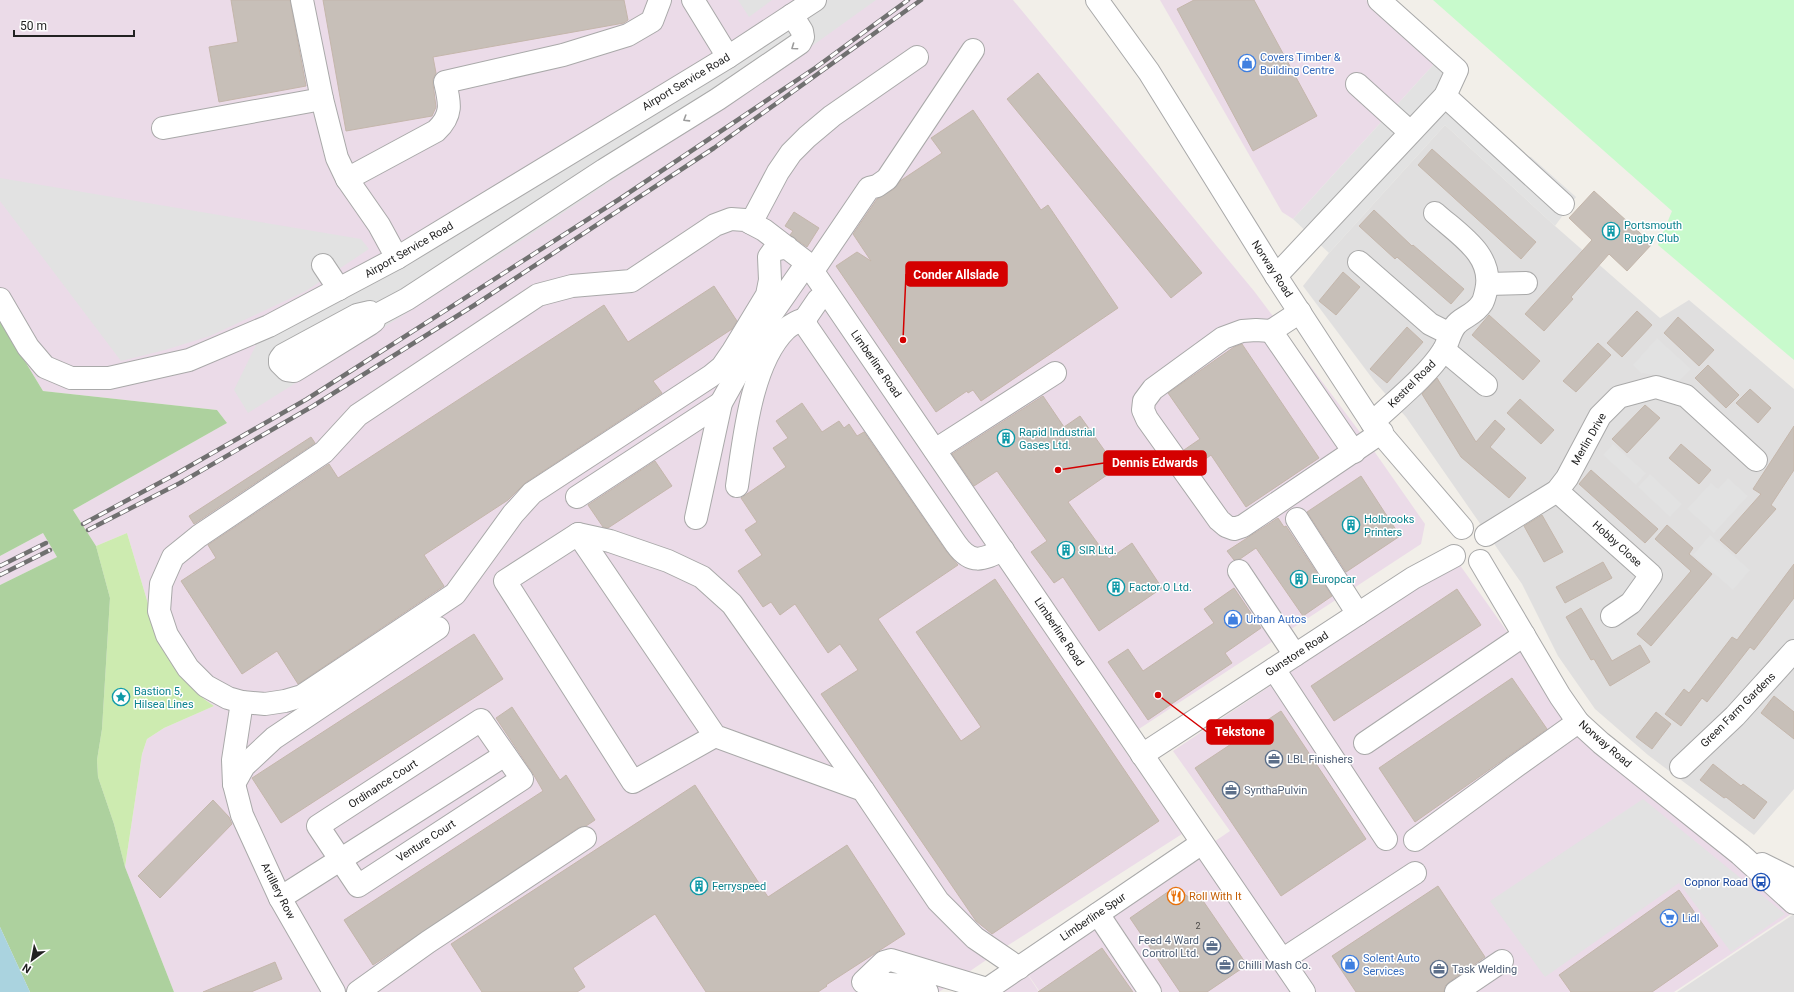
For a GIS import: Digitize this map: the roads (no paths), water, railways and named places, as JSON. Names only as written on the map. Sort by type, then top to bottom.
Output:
[{"type":"street","points":[[302,0],[322,99],[337,158],[347,179],[379,225],[398,258]]},
{"type":"street","points":[[347,179],[436,131],[445,123],[448,116],[449,107],[445,82],[563,55],[628,35],[652,21],[660,0]]},
{"type":"street","points":[[693,0],[728,57]]},
{"type":"street","name":"Airport Service Road","points":[[0,299],[28,347],[45,367],[71,378],[109,378],[189,360],[269,326],[398,258],[728,57],[815,0]]},
{"type":"street","name":"Norway Road","points":[[1097,0],[1149,72],[1276,276],[1377,427],[1462,528]]},
{"type":"street","points":[[1276,276],[1445,96],[1456,70],[1379,0]]},
{"type":"street","points":[[375,316],[407,299],[604,170],[718,99],[800,43],[804,37],[792,15]]},
{"type":"street","points":[[696,518],[721,403],[768,319],[869,188],[877,186],[887,179],[973,50]]},
{"type":"street","points":[[751,223],[778,172],[792,153],[807,137],[832,116],[917,57]]},
{"type":"street","points":[[1357,84],[1410,132]]},
{"type":"street","points":[[1445,96],[1563,204]]},
{"type":"street","points":[[163,128],[322,99]]},
{"type":"street","points":[[587,143],[604,170]]},
{"type":"street","name":"Kestrel Road","points":[[1271,331],[1242,331],[1223,338],[1153,389],[1144,401],[1143,410],[1147,419],[1219,520],[1226,526],[1234,529],[1243,526],[1354,452],[1432,366],[1456,324],[1475,313],[1483,302],[1488,284],[1487,269],[1479,252],[1435,213]]},
{"type":"street","name":"Limberline Road","points":[[787,247],[774,250],[769,257],[770,280],[767,295],[722,367],[711,376],[532,493],[513,514],[455,594],[302,696],[285,701],[265,704],[242,702],[228,698],[206,686],[188,668],[167,636],[159,611],[161,584],[173,557],[199,536],[324,452],[358,415],[538,295],[572,286],[631,281],[715,225],[731,219],[745,220],[764,230],[787,247],[809,267],[1304,992]]},
{"type":"street","points":[[1359,262],[1430,324],[1486,385]]},
{"type":"street","points":[[323,265],[339,289]]},
{"type":"street","points":[[1488,284],[1526,283]]},
{"type":"street","points":[[737,486],[744,435],[759,377],[772,348],[786,329],[805,318],[818,300],[827,293]]},
{"type":"street","points":[[1300,312],[1271,331],[1354,452]]},
{"type":"street","points":[[805,318],[813,335],[962,553],[972,559],[981,559],[1003,550]]},
{"type":"street","points":[[935,450],[1055,373]]},
{"type":"street","name":"Merlin Drive","points":[[1486,535],[1557,491],[1567,478],[1600,416],[1619,398],[1656,387],[1686,396],[1756,460]]},
{"type":"street","points":[[577,498],[721,403]]},
{"type":"street","name":"Hobby Close","points":[[1557,491],[1651,575],[1631,603],[1612,616]]},
{"type":"street","points":[[1297,519],[1358,614]]},
{"type":"street","points":[[1474,527],[1486,535],[1489,548],[1488,553],[1480,562],[1467,564],[1459,561],[1454,556],[1451,550],[1452,538],[1457,531],[1462,528],[1474,527]]},
{"type":"street","points":[[715,736],[633,782],[505,581],[578,534],[668,560],[702,577],[732,604],[863,790],[938,901],[975,938],[1019,968]]},
{"type":"street","points":[[578,534],[715,736],[863,790]]},
{"type":"street","name":"Gunstore Road","points":[[1142,755],[1412,578],[1454,556]]},
{"type":"street","name":"Norway Road","points":[[1480,562],[1560,696],[1578,722],[1601,743],[1749,858],[1794,887]]},
{"type":"street","points":[[1239,571],[1295,655]]},
{"type":"street","points":[[234,784],[244,766],[274,738],[438,628]]},
{"type":"street","points":[[1365,743],[1524,635]]},
{"type":"street","name":"Green Farm Gardens","points":[[1681,767],[1790,664]]},
{"type":"street","points":[[1274,669],[1386,839]]},
{"type":"street","name":"Artillery Row","points":[[242,702],[233,760],[234,784],[242,815],[280,898],[334,992]]},
{"type":"street","name":"Ordinance Court","points":[[340,859],[318,826],[481,720],[505,755]]},
{"type":"street","points":[[1415,840],[1578,722]]},
{"type":"street","points":[[280,898],[505,755]]},
{"type":"street","name":"Venture Court","points":[[340,859],[358,886],[522,779],[505,755]]},
{"type":"street","points":[[358,992],[440,934],[585,838]]},
{"type":"street","name":"Limberline Spur","points":[[985,991],[1202,843]]},
{"type":"street","name":"Norway Road","points":[[1749,858],[1794,880]]},
{"type":"street","name":"Norway Road","points":[[1749,858],[1794,903]]},
{"type":"street","points":[[1282,960],[1415,873]]},
{"type":"street","points":[[1098,914],[1150,992]]},
{"type":"street","points":[[860,987],[884,962],[891,960],[985,991]]},
{"type":"street","points":[[1456,992],[1502,961]]},
{"type":"street","points":[[860,987],[917,986],[927,992]]},
{"type":"water","points":[[0,927],[30,992],[0,992]]},
{"type":"railway","points":[[83,524],[174,475],[307,399],[618,200],[815,68],[908,0]]},
{"type":"railway","points":[[88,530],[180,483],[313,406],[473,306],[714,148],[921,0]]},
{"type":"railway","points":[[0,566],[46,543]]},
{"type":"railway","points":[[0,575],[50,550]]},
{"type":"place","name":"Covers Timber & Building Centre","points":[[1247,63]]},
{"type":"place","name":"Portsmouth Rugby Club","points":[[1611,231]]},
{"type":"place","name":"Conder Allslade","points":[[903,340]]},
{"type":"place","name":"Rapid Industrial Gases Ltd.","points":[[1006,438]]},
{"type":"place","name":"Dennis Edwards","points":[[1058,470]]},
{"type":"place","name":"Holbrooks Printers","points":[[1351,525]]},
{"type":"place","name":"SIR Ltd.","points":[[1066,550]]},
{"type":"place","name":"Europcar","points":[[1299,579]]},
{"type":"place","name":"Factor O Ltd.","points":[[1116,587]]},
{"type":"place","name":"Urban Autos","points":[[1233,619]]},
{"type":"place","name":"Tekstone","points":[[1158,695]]},
{"type":"place","name":"Bastion 5, Hilsea Lines","points":[[121,697]]},
{"type":"place","name":"LBL Finishers","points":[[1274,759]]},
{"type":"place","name":"SynthaPulvin","points":[[1231,790]]},
{"type":"place","name":"Copnor Road","points":[[1761,882]]},
{"type":"place","name":"Ferryspeed","points":[[699,886]]},
{"type":"place","name":"Roll With It","points":[[1176,896]]},
{"type":"place","name":"Lidl","points":[[1669,918]]},
{"type":"place","name":"Feed 4 Ward Control Ltd.","points":[[1212,946]]},
{"type":"place","name":"Solent Auto Services","points":[[1350,964]]},
{"type":"place","name":"Chilli Mash Co.","points":[[1225,965]]},
{"type":"place","name":"Task Welding","points":[[1439,969]]}]
